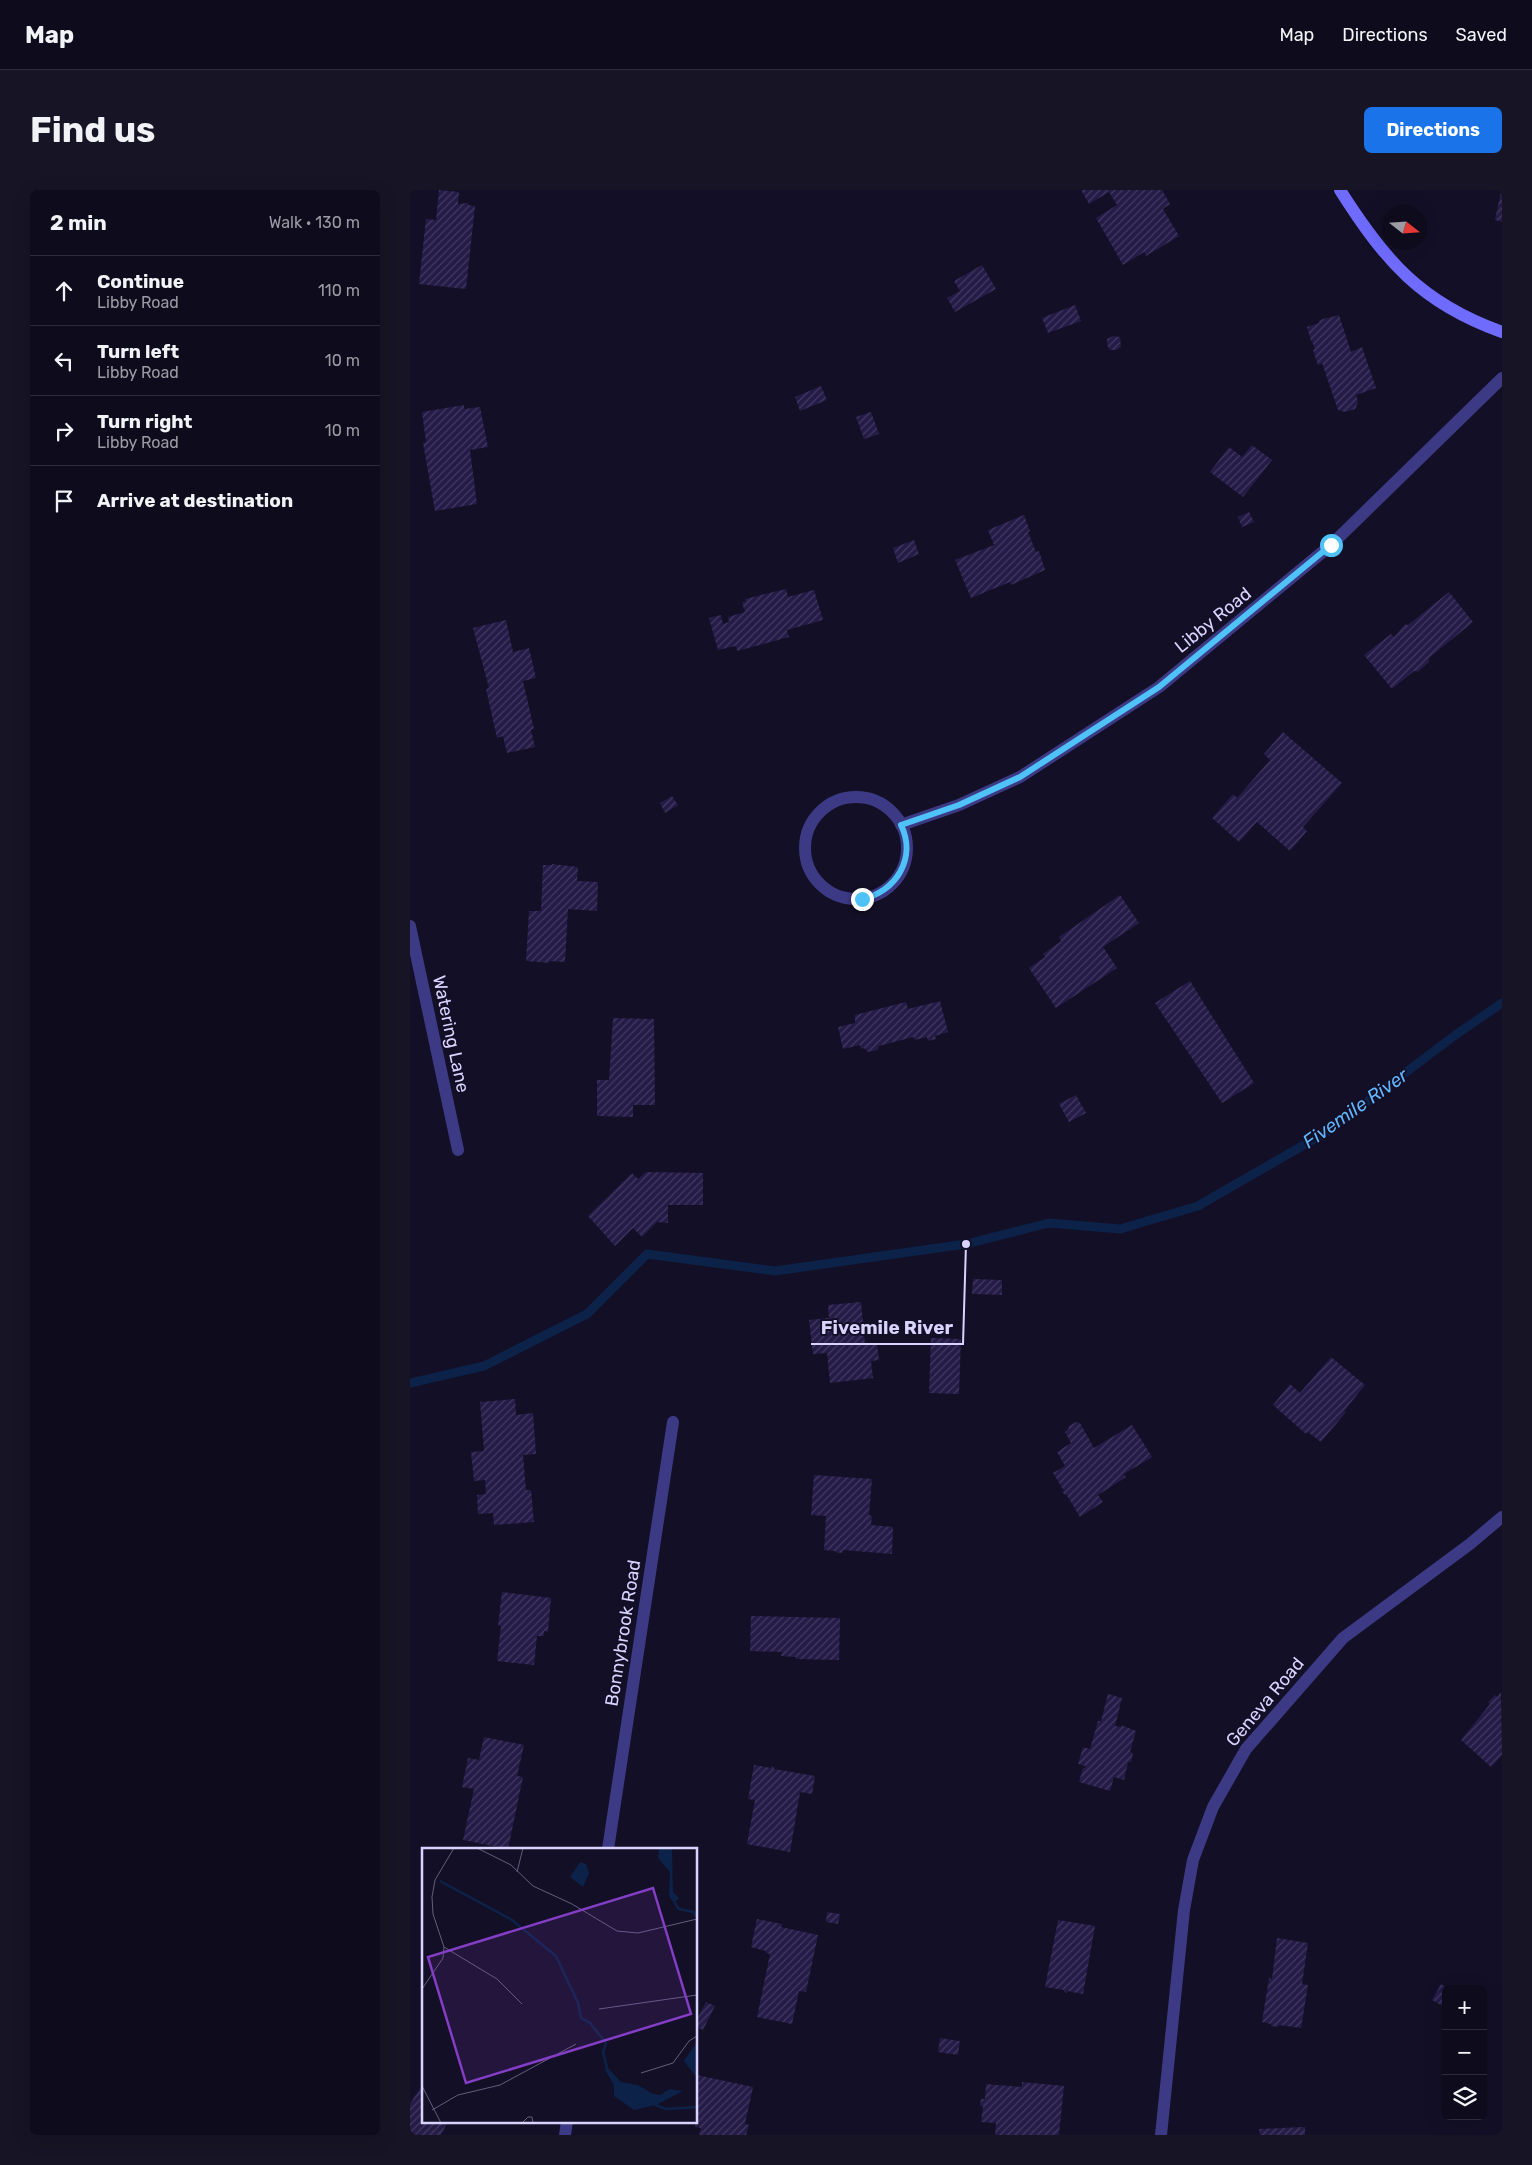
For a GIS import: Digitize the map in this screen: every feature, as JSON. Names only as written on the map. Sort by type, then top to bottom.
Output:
[{"type":"main road","points":[[1340,190],[1361,223],[1390,261],[1421,289],[1475,322],[1502,332]]},
{"type":"street","name":"Libby Road","points":[[901,825],[959,805],[1020,777],[1159,687],[1331,545],[1502,378]]},
{"type":"street","points":[[850,797],[876,801],[891,811],[901,825],[905,833],[907,851],[903,868],[893,883],[879,894],[862,899],[844,898],[821,886],[810,871],[805,845],[809,828],[819,813],[833,802],[850,797]]},
{"type":"street","name":"Watering Lane","points":[[410,926],[458,1150]]},
{"type":"street","name":"Bonnybrook Road","points":[[608,1848],[673,1422]]},
{"type":"street","name":"Geneva Road","points":[[1161,2135],[1184,1910],[1193,1860],[1213,1807],[1246,1749],[1343,1638],[1475,1540],[1502,1517]]},
{"type":"street","points":[[565,2135],[567,2122]]},
{"type":"building","points":[[439,190],[459,192],[458,204],[468,203],[468,205],[475,206],[466,289],[419,284],[426,219],[436,220]]},
{"type":"building","points":[[1081,190],[1162,190],[1170,204],[1163,209],[1179,236],[1146,256],[1144,252],[1123,265],[1096,218],[1117,205],[1109,192],[1089,204]]},
{"type":"building","points":[[1502,191],[1502,222],[1495,220]]},
{"type":"building","points":[[982,265],[996,289],[955,312],[947,298],[960,291],[954,281]]},
{"type":"building","points":[[1075,305],[1081,321],[1048,333],[1042,318]]},
{"type":"building","points":[[1339,315],[1351,352],[1362,347],[1376,388],[1356,395],[1358,403],[1355,409],[1345,412],[1338,410],[1322,363],[1318,365],[1313,350],[1315,349],[1307,327],[1319,323],[1323,319]]},
{"type":"building","points":[[1113,336],[1120,337],[1121,347],[1116,350],[1110,350],[1107,345],[1107,339]]},
{"type":"building","points":[[821,386],[827,400],[800,411],[795,397]]},
{"type":"building","points":[[464,405],[464,409],[480,407],[488,447],[470,450],[477,504],[435,511],[423,443],[426,442],[422,412]]},
{"type":"building","points":[[871,412],[879,434],[864,439],[856,417]]},
{"type":"building","points":[[1252,445],[1272,460],[1243,497],[1210,472],[1229,447],[1242,457]]},
{"type":"building","points":[[1249,512],[1254,522],[1242,527],[1238,517]]},
{"type":"building","points":[[1024,515],[1030,531],[1028,532],[1036,552],[1039,551],[1045,570],[1011,585],[1010,582],[971,598],[955,560],[994,545],[988,530]]},
{"type":"building","points":[[914,540],[919,554],[898,563],[893,548]]},
{"type":"building","points":[[786,589],[788,597],[814,590],[823,620],[787,630],[789,637],[737,651],[736,646],[718,650],[709,618],[721,615],[723,624],[729,622],[728,617],[745,612],[742,602],[746,602],[745,599]]},
{"type":"building","points":[[1449,592],[1473,622],[1429,658],[1429,662],[1418,672],[1414,671],[1392,689],[1364,655],[1391,634],[1394,637],[1405,624],[1408,625]]},
{"type":"building","points":[[506,620],[513,652],[529,648],[536,678],[523,681],[534,729],[531,730],[535,747],[507,753],[503,736],[497,738],[486,689],[489,688],[473,628]]},
{"type":"building","points":[[1283,732],[1342,783],[1303,827],[1307,831],[1290,851],[1257,822],[1239,842],[1212,818],[1233,794],[1237,798],[1270,760],[1264,754]]},
{"type":"building","points":[[672,796],[678,805],[665,813],[660,803]]},
{"type":"building","points":[[552,864],[578,867],[577,881],[598,882],[597,911],[568,909],[565,962],[526,961],[529,911],[541,911],[543,865]]},
{"type":"building","points":[[1120,895],[1139,923],[1103,947],[1117,968],[1056,1008],[1029,968],[1045,957],[1043,954],[1061,941],[1059,937]]},
{"type":"building","points":[[1190,981],[1254,1083],[1222,1103],[1155,1003]]},
{"type":"building","points":[[940,1001],[948,1032],[935,1036],[936,1039],[928,1041],[927,1037],[915,1040],[913,1037],[879,1046],[877,1050],[868,1052],[864,1048],[861,1049],[860,1045],[843,1049],[838,1027],[855,1023],[855,1015],[906,1002],[908,1009]]},
{"type":"building","points":[[613,1018],[654,1019],[655,1105],[633,1105],[633,1117],[597,1116],[597,1080],[609,1080]]},
{"type":"building","points":[[1076,1095],[1086,1113],[1069,1122],[1059,1104]]},
{"type":"building","points":[[646,1172],[703,1173],[703,1205],[668,1205],[668,1223],[657,1222],[642,1237],[633,1228],[615,1246],[588,1216],[632,1173],[638,1179]]},
{"type":"building","points":[[973,1279],[1002,1280],[1002,1295],[972,1294]]},
{"type":"building","points":[[861,1302],[865,1345],[877,1344],[879,1360],[871,1361],[873,1378],[830,1383],[827,1353],[813,1354],[809,1320],[829,1318],[828,1305]]},
{"type":"building","points":[[931,1338],[961,1339],[959,1394],[929,1393]]},
{"type":"building","points":[[1331,1357],[1365,1385],[1321,1442],[1308,1432],[1306,1434],[1273,1405],[1290,1384],[1300,1393]]},
{"type":"building","points":[[515,1399],[516,1415],[533,1413],[536,1454],[523,1455],[526,1490],[531,1490],[534,1522],[494,1525],[493,1513],[478,1514],[477,1495],[486,1494],[485,1480],[474,1481],[471,1452],[484,1451],[480,1402]]},
{"type":"building","points":[[1076,1422],[1080,1423],[1094,1448],[1132,1425],[1152,1457],[1124,1474],[1126,1477],[1098,1495],[1103,1502],[1080,1517],[1066,1494],[1062,1492],[1064,1491],[1053,1473],[1065,1466],[1057,1452],[1071,1443],[1065,1432],[1069,1426]]},
{"type":"building","points":[[814,1475],[872,1479],[869,1515],[872,1516],[871,1525],[893,1527],[892,1554],[843,1550],[842,1553],[824,1550],[826,1516],[811,1515]]},
{"type":"building","points":[[502,1592],[551,1598],[548,1632],[544,1631],[544,1636],[537,1636],[534,1665],[497,1661],[501,1626],[498,1625]]},
{"type":"building","points":[[751,1616],[840,1618],[839,1660],[796,1659],[796,1657],[781,1656],[782,1652],[750,1651]]},
{"type":"building","points":[[1501,1692],[1502,1755],[1491,1767],[1461,1740],[1490,1704],[1488,1702],[1495,1695],[1497,1697]]},
{"type":"building","points":[[1108,1694],[1122,1698],[1115,1726],[1121,1727],[1121,1725],[1136,1731],[1130,1752],[1133,1753],[1131,1762],[1128,1762],[1124,1780],[1114,1777],[1110,1791],[1079,1782],[1083,1768],[1086,1766],[1078,1764],[1083,1747],[1090,1749],[1098,1721],[1101,1721]]},
{"type":"building","points":[[484,1737],[524,1745],[517,1776],[523,1777],[508,1848],[463,1840],[474,1789],[462,1787],[468,1758],[479,1760]]},
{"type":"building","points":[[754,1765],[771,1768],[771,1766],[774,1769],[815,1776],[812,1794],[800,1792],[790,1852],[747,1844],[755,1800],[748,1799]]},
{"type":"building","points":[[827,1912],[840,1914],[838,1924],[826,1922]]},
{"type":"building","points":[[757,1919],[782,1924],[781,1927],[818,1935],[806,1992],[799,1991],[792,2024],[757,2017],[770,1954],[751,1947]]},
{"type":"building","points":[[1058,1920],[1095,1926],[1083,1994],[1067,1991],[1067,1993],[1064,1990],[1045,1987]]},
{"type":"building","points":[[1277,1938],[1308,1943],[1302,1984],[1308,1985],[1301,2028],[1279,2025],[1278,2027],[1271,2026],[1271,2024],[1262,2022],[1269,1978],[1272,1979]]},
{"type":"building","points":[[1441,1984],[1443,1985],[1442,2006],[1432,2000]]},
{"type":"building","points":[[706,2002],[715,2006],[703,2030],[698,2028],[698,2017]]},
{"type":"building","points":[[940,2038],[960,2041],[958,2055],[938,2052]]},
{"type":"building","points":[[698,2075],[753,2087],[745,2124],[749,2125],[746,2135],[699,2135],[701,2128],[695,2127],[696,2122],[698,2122]]},
{"type":"building","points":[[1022,2082],[1064,2086],[1059,2135],[995,2135],[996,2123],[981,2122],[983,2106],[980,2106],[981,2099],[985,2099],[986,2084],[1022,2087]]},
{"type":"building","points":[[420,2088],[422,2089],[422,2122],[448,2122],[441,2135],[410,2135],[410,2104]]},
{"type":"building","points":[[1305,2127],[1305,2135],[1260,2135],[1259,2129]]},
{"type":"waterway","name":"Fivemile River","points":[[410,1383],[484,1366],[587,1314],[647,1254],[775,1271],[966,1244],[1049,1223],[1120,1229],[1198,1206],[1328,1131],[1454,1036],[1502,1003]]},
{"type":"place","name":"Fivemile River","points":[[966,1244]]},
{"type":"route","points":[[862,899],[879,894],[899,876],[907,851],[905,833],[901,825],[959,805],[1020,777],[1159,687],[1331,545]]}]
